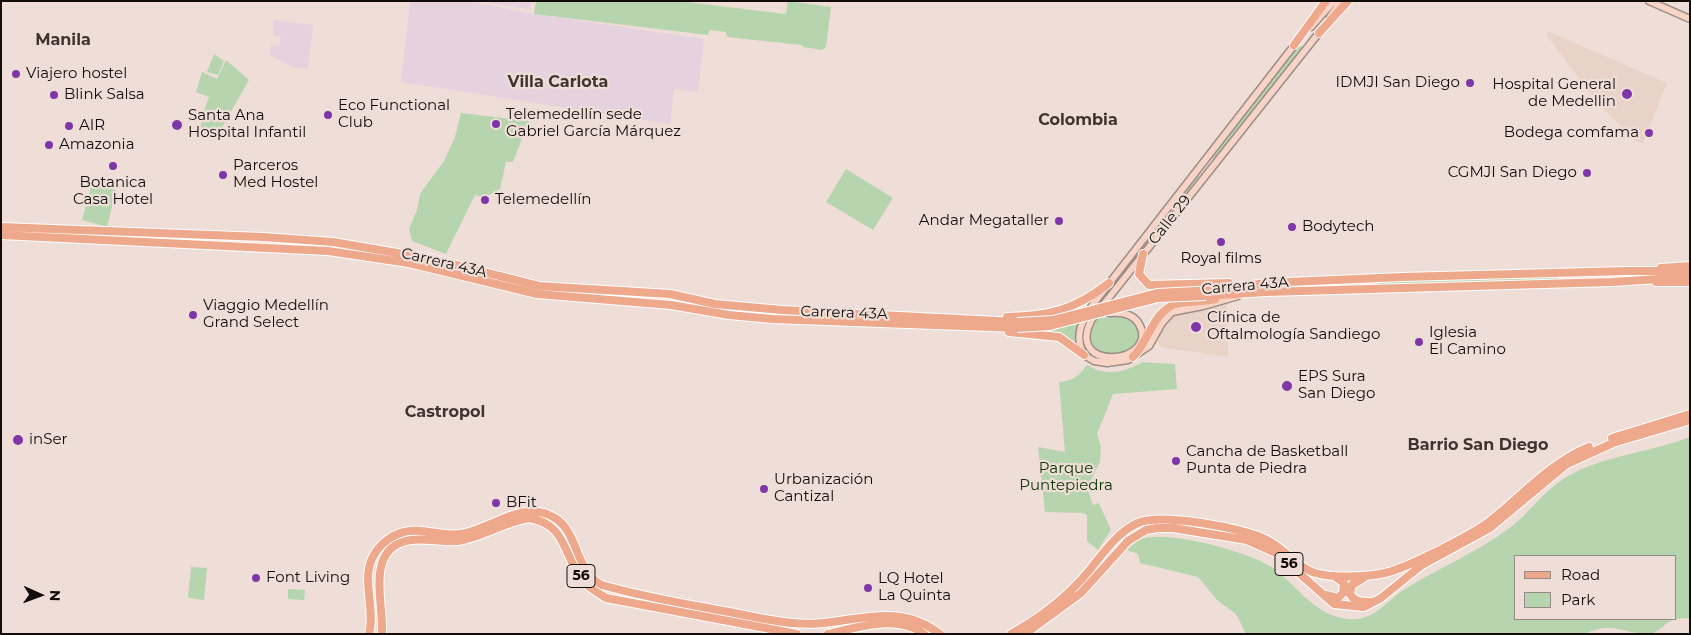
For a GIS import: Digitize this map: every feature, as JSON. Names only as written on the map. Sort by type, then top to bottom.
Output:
[{"type":"main road","points":[[1294,45],[1326,1]]},
{"type":"main road","points":[[1650,1],[1690,19]]},
{"type":"main road","points":[[1319,34],[1340,2]]},
{"type":"main road","name":"Calle 29","points":[[1084,355],[1079,343],[1082,323],[1109,283],[1294,45],[1340,2]]},
{"type":"main road","name":"Calle 29","points":[[1101,313],[1119,312],[1131,316],[1138,323],[1142,334],[1135,350],[1112,358],[1102,356],[1094,351],[1087,337],[1089,325],[1143,254],[1319,34]]},
{"type":"main road","name":"Carrera 43A","points":[[1,227],[333,242],[425,258],[539,286],[675,294],[715,304],[782,310],[972,318],[1043,328],[1158,298],[1690,277]]},
{"type":"main road","name":"Carrera 43A","points":[[1,234],[328,251],[408,263],[537,294],[638,302],[772,319],[972,328],[1053,320],[1157,293],[1215,290],[1266,282],[1640,270],[1690,271]]},
{"type":"main road","points":[[1143,254],[1139,274],[1145,283],[1153,286],[1266,282]]},
{"type":"main road","points":[[1640,270],[1690,266]]},
{"type":"main road","points":[[1636,280],[1690,282]]},
{"type":"main road","points":[[972,318],[1052,314],[1082,302],[1109,283]]},
{"type":"main road","points":[[972,328],[1054,336],[1065,340],[1094,361],[1107,363],[1133,357],[1145,344],[1160,315],[1171,306],[1244,294]]},
{"type":"main road","name":"56","points":[[1011,634],[1065,596],[1125,531],[1146,520],[1167,519],[1251,533],[1270,541],[1311,571],[1331,575],[1366,576],[1395,570],[1477,529],[1502,511],[1544,473],[1574,453],[1629,432],[1690,414]]},
{"type":"main road","name":"56","points":[[1025,634],[1081,594],[1128,541],[1146,530],[1157,528],[1173,528],[1246,540],[1276,553],[1334,604],[1364,607],[1374,602],[1422,565],[1490,528],[1567,464],[1613,443],[1690,420]]},
{"type":"main road","name":"56","points":[[369,634],[371,621],[370,566],[374,554],[384,542],[399,534],[412,531],[448,535],[463,534],[513,515],[533,512],[548,514],[557,519],[566,529],[590,576],[602,585],[791,623],[826,624],[865,616],[892,615],[918,620],[940,634]]},
{"type":"main road","name":"56","points":[[382,634],[383,618],[378,575],[386,555],[394,547],[413,540],[458,541],[529,518],[540,519],[556,531],[584,581],[606,598],[797,634]]},
{"type":"main road","points":[[1322,593],[1335,598],[1342,595],[1344,583],[1331,575]]},
{"type":"main road","points":[[1366,576],[1353,584],[1350,594],[1360,601],[1374,602]]},
{"type":"main road","points":[[1034,634],[1047,625],[1051,617]]},
{"type":"main road","points":[[828,634],[890,623],[922,634]]},
{"type":"shaded area","points":[[410,1],[469,1],[528,13],[704,39],[698,92],[674,89],[670,124],[401,82]]},
{"type":"shaded area","points":[[480,1],[531,1],[530,10]]},
{"type":"shaded area","points":[[274,20],[313,25],[308,69],[292,67],[270,55],[271,45],[280,46],[281,37],[273,36]]},
{"type":"shaded area","name":"Hospital General de Medellin","points":[[1547,31],[1667,83],[1643,143],[1637,142],[1600,106],[1547,36]]},
{"type":"shaded area","name":"Clínica de Oftalmología Sandiego","points":[[1227,302],[1228,357],[1161,347],[1158,341],[1160,335],[1174,314]]},
{"type":"green space","points":[[536,1],[678,1],[786,14],[788,1],[831,7],[826,47],[822,50],[801,45],[727,37],[726,32],[710,30],[708,35],[534,14]]},
{"type":"green space","points":[[1299,45],[1303,48],[1215,160],[1211,157]]},
{"type":"green space","points":[[214,54],[224,61],[218,75],[207,72]]},
{"type":"green space","points":[[226,60],[249,80],[221,129],[210,138],[201,135],[201,119],[209,97],[196,92],[202,72],[217,79]]},
{"type":"green space","points":[[461,113],[529,121],[513,162],[506,162],[500,189],[484,198],[475,195],[446,254],[412,241],[409,229],[417,210],[420,194],[444,161],[455,137]]},
{"type":"green space","points":[[846,169],[893,198],[873,230],[826,202]]},
{"type":"green space","points":[[1198,175],[1200,177],[1174,210],[1172,208]]},
{"type":"green space","points":[[92,183],[116,190],[107,227],[82,220]]},
{"type":"green space","points":[[1161,222],[1164,224],[1101,304],[1098,303]]},
{"type":"green space","points":[[1558,276],[1558,280],[1379,285],[1379,282]]},
{"type":"green space","points":[[1359,283],[1359,285],[1269,288],[1269,286]]},
{"type":"green space","points":[[1113,317],[1128,319],[1132,322],[1137,328],[1140,339],[1128,351],[1121,354],[1107,355],[1100,352],[1094,346],[1090,338],[1092,326],[1097,318]]},
{"type":"green space","points":[[1077,324],[1076,343],[1063,334],[1040,331]]},
{"type":"green space","name":"Parque Puntepiedra","points":[[1143,362],[1175,364],[1177,389],[1113,394],[1097,434],[1101,447],[1100,462],[1087,488],[1093,505],[1099,503],[1111,530],[1098,550],[1087,541],[1087,515],[1082,513],[1045,512],[1038,447],[1065,452],[1059,382],[1075,377],[1087,365],[1102,371],[1115,372]]},
{"type":"green space","points":[[1690,437],[1690,618],[1676,619],[1676,555],[1514,555],[1514,620],[1673,620],[1657,632],[1651,634],[1604,628],[1584,634],[1246,634],[1236,614],[1217,600],[1198,577],[1140,563],[1138,554],[1127,550],[1139,540],[1151,537],[1186,539],[1227,549],[1246,555],[1273,568],[1310,602],[1332,615],[1344,618],[1364,618],[1371,615],[1405,589],[1473,552],[1512,526],[1565,478],[1579,470],[1610,459]]},
{"type":"green space","points":[[191,567],[207,568],[204,600],[188,598]]},
{"type":"green space","points":[[288,589],[305,590],[304,600],[288,599]]},
{"type":"waterway","points":[[1,66],[1,79]]},
{"type":"place","name":"Viajero hostel","points":[[16,74]]},
{"type":"place","name":"IDMJI San Diego","points":[[1470,83]]},
{"type":"place","name":"Hospital General de Medellin","points":[[1627,94]]},
{"type":"place","name":"Blink Salsa","points":[[54,95]]},
{"type":"place","name":"Eco Functional Club","points":[[328,115]]},
{"type":"place","name":"Telemedellín sede Gabriel García Márquez","points":[[496,124]]},
{"type":"place","name":"Santa Ana Hospital Infantil","points":[[177,125]]},
{"type":"place","name":"AIR","points":[[69,126]]},
{"type":"place","name":"Bodega comfama","points":[[1649,133]]},
{"type":"place","name":"Amazonia","points":[[49,145]]},
{"type":"place","name":"Botanica Casa Hotel","points":[[113,166]]},
{"type":"place","name":"CGMJI San Diego","points":[[1587,173]]},
{"type":"place","name":"Parceros Med Hostel","points":[[223,175]]},
{"type":"place","name":"Telemedellín","points":[[485,200]]},
{"type":"place","name":"Andar Megataller","points":[[1059,221]]},
{"type":"place","name":"Bodytech","points":[[1292,227]]},
{"type":"place","name":"Royal films","points":[[1221,242]]},
{"type":"place","name":"Viaggio Medellín Grand Select","points":[[193,315]]},
{"type":"place","name":"Clínica de Oftalmología Sandiego","points":[[1196,327]]},
{"type":"place","name":"Iglesia El Camino","points":[[1419,342]]},
{"type":"place","name":"EPS Sura San Diego","points":[[1287,386]]},
{"type":"place","name":"inSer","points":[[18,440]]},
{"type":"place","name":"Cancha de Basketball Punta de Piedra","points":[[1176,461]]},
{"type":"place","name":"Urbanización Cantizal","points":[[764,489]]},
{"type":"place","name":"BFit","points":[[496,503]]},
{"type":"place","name":"Font Living","points":[[256,578]]},
{"type":"place","name":"LQ Hotel La Quinta","points":[[868,588]]},
{"type":"district","name":"Manila","points":[[63,40]]},
{"type":"district","name":"Villa Carlota","points":[[558,82]]},
{"type":"district","name":"Colombia","points":[[1078,120]]},
{"type":"district","name":"Castropol","points":[[445,412]]},
{"type":"district","name":"Barrio San Diego","points":[[1478,445]]}]
